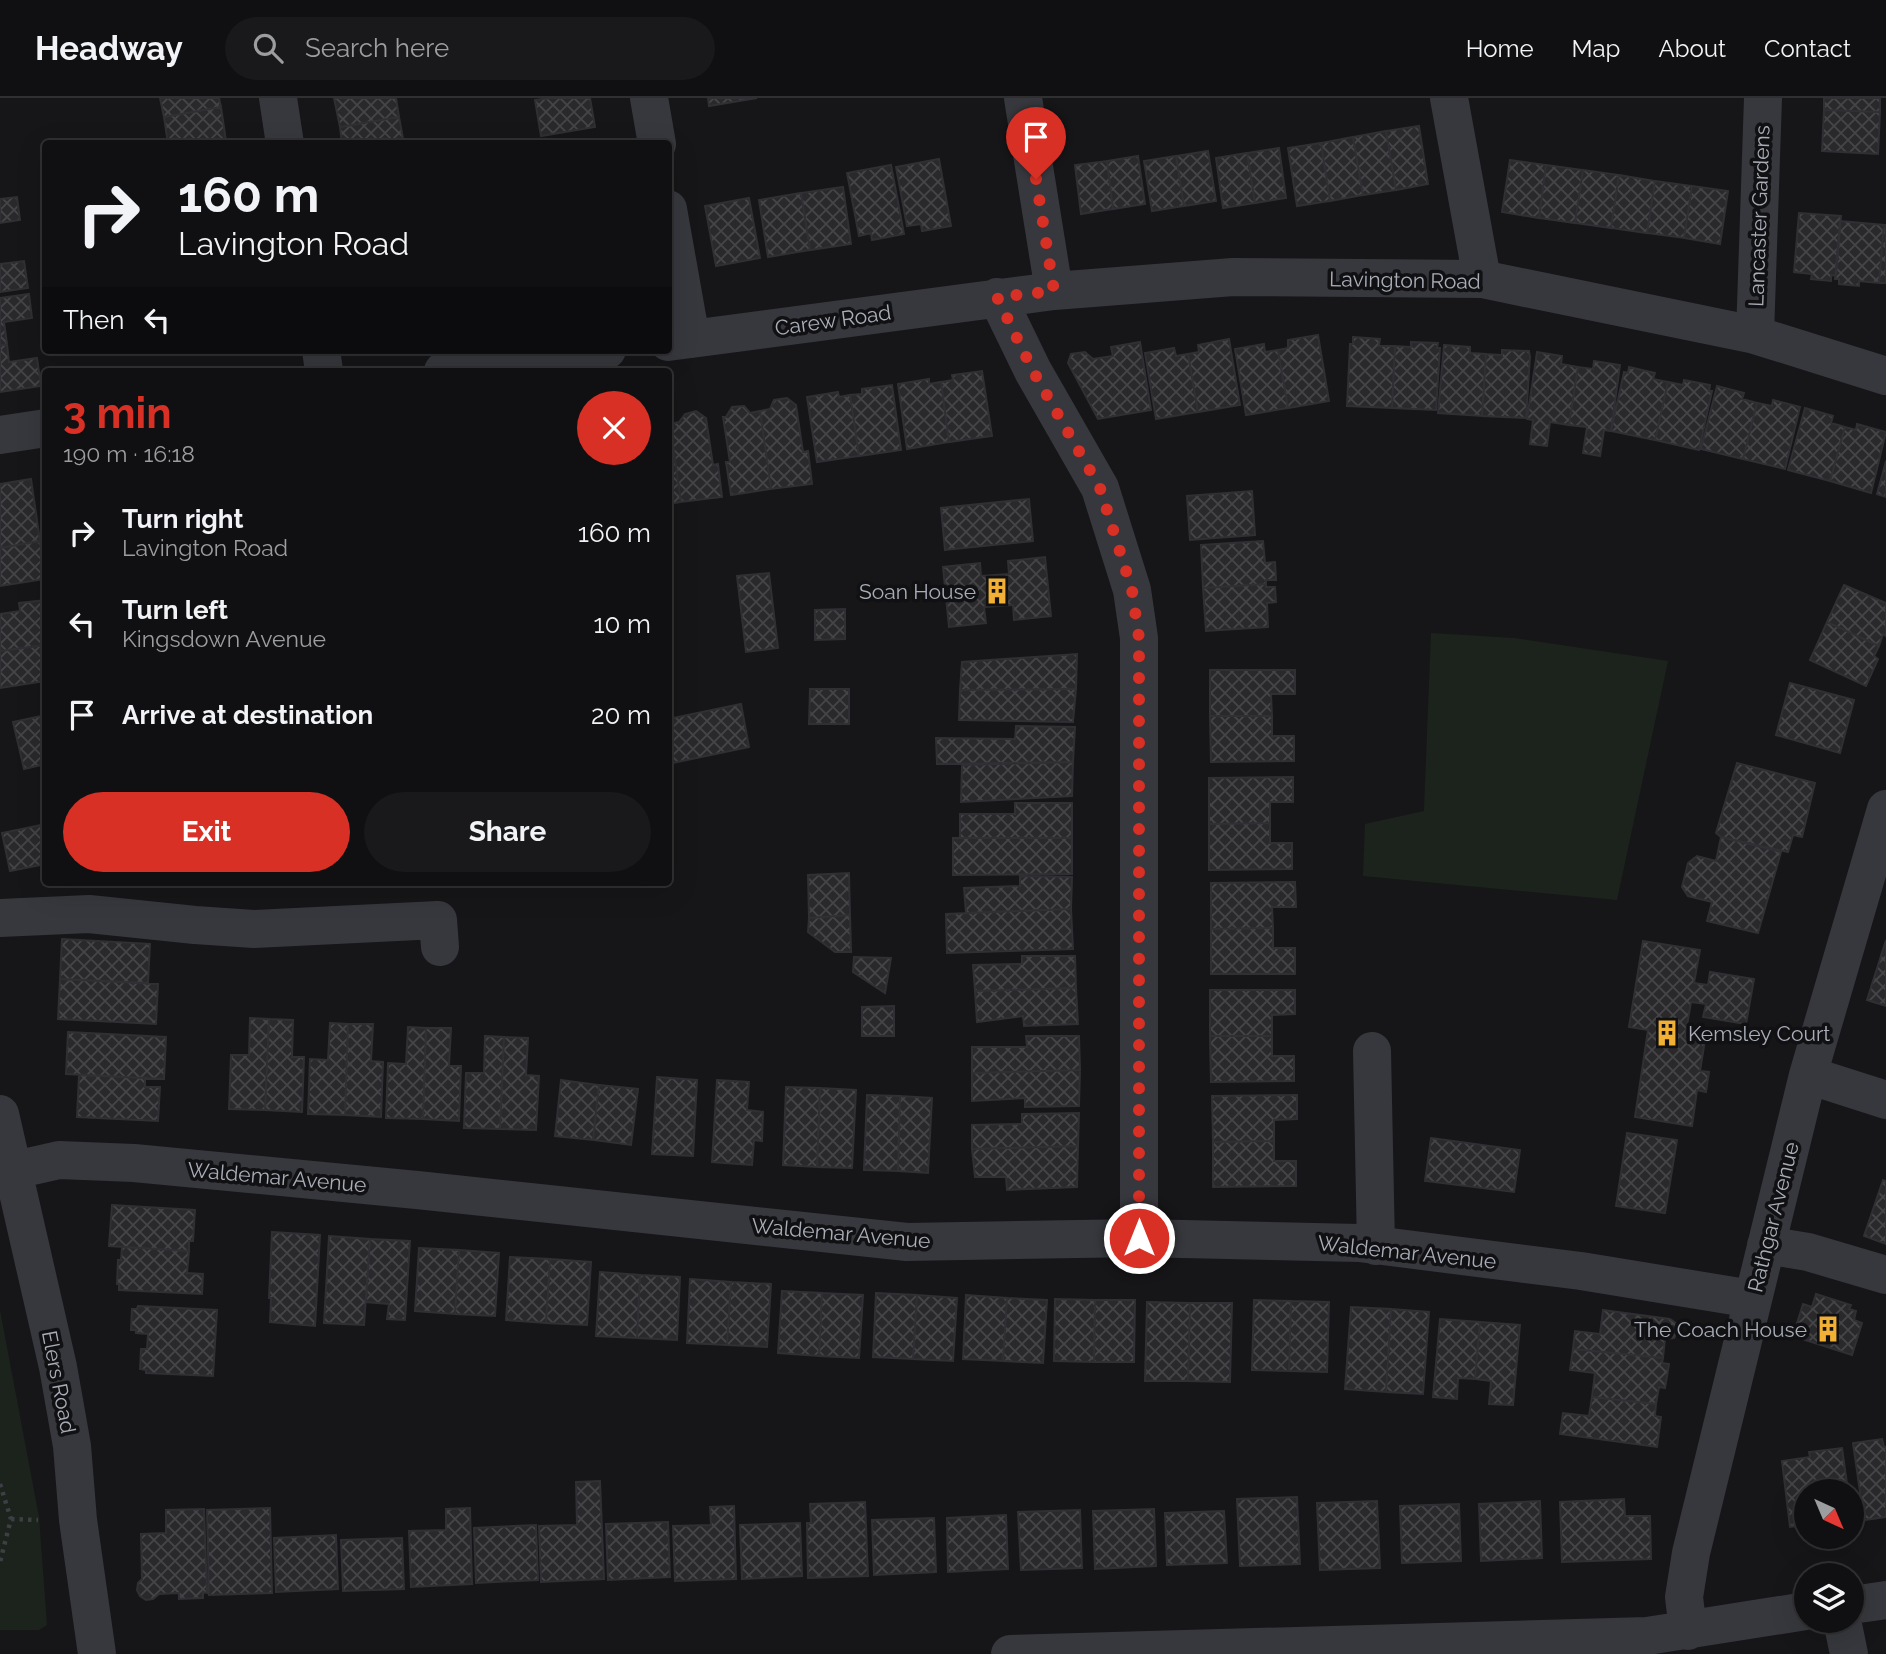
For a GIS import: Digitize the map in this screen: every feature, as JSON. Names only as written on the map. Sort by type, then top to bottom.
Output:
[{"type":"street","points":[[278,98],[284,140]]},
{"type":"street","points":[[649,98],[656,140]]},
{"type":"street","points":[[1023,98],[1054,291]]},
{"type":"street","points":[[1449,98],[1482,279]]},
{"type":"street","name":"Lancaster Gardens","points":[[1755,335],[1763,98]]},
{"type":"street","points":[[672,253],[680,341]]},
{"type":"street","name":"Lavington Road","points":[[997,297],[1233,277],[1482,279],[1755,335],[1886,376]]},
{"type":"street","points":[[997,297],[1033,371],[1100,488],[1132,590],[1138,626],[1139,1238]]},
{"type":"street","name":"Carew Road","points":[[680,341],[997,297]]},
{"type":"street","points":[[466,368],[576,354]]},
{"type":"street","points":[[0,435],[42,429]]},
{"type":"street","name":"Rathgar Avenue","points":[[1688,1631],[1684,1597],[1691,1553],[1752,1299],[1808,1075],[1886,809]]},
{"type":"street","points":[[0,918],[89,914],[254,929],[438,920],[440,947]]},
{"type":"street","points":[[1372,1051],[1376,1246]]},
{"type":"street","points":[[1808,1075],[1886,1100]]},
{"type":"street","name":"Elers Road","points":[[0,1114],[15,1170],[58,1367],[72,1446],[78,1520],[97,1654]]},
{"type":"street","name":"Waldemar Avenue","points":[[15,1170],[59,1160],[134,1163],[907,1242],[1139,1238],[1359,1243],[1581,1271],[1752,1299]]},
{"type":"street","points":[[1766,1245],[1808,1252],[1886,1275]]},
{"type":"street","points":[[1864,1603],[1886,1600]]},
{"type":"street","points":[[1010,1654],[1286,1651],[1634,1637],[1794,1613]]},
{"type":"street","points":[[1845,1633],[1849,1654]]},
{"type":"path","points":[[0,1484],[11,1519],[0,1562]]},
{"type":"path","points":[[11,1519],[44,1520]]},
{"type":"shaded area","points":[[1431,633],[1514,638],[1668,661],[1617,900],[1363,876],[1365,824],[1424,811]]},
{"type":"shaded area","points":[[0,1310],[39,1517],[47,1625],[39,1630],[0,1630]]},
{"type":"building","points":[[160,98],[219,98],[221,107],[164,117]]},
{"type":"building","points":[[334,98],[396,98],[399,117],[340,127]]},
{"type":"building","points":[[590,98],[595,127],[541,136],[535,100]]},
{"type":"building","points":[[708,98],[757,98],[709,106]]},
{"type":"building","points":[[1824,98],[1880,98],[1880,112],[1824,110]]},
{"type":"building","points":[[221,107],[226,140],[167,140],[164,117]]},
{"type":"building","points":[[1824,110],[1880,112],[1878,154],[1822,151]]},
{"type":"building","points":[[399,117],[403,140],[342,140],[340,127]]},
{"type":"building","points":[[1419,126],[1428,184],[1396,190],[1386,131]]},
{"type":"building","points":[[1386,131],[1396,190],[1363,195],[1353,137]]},
{"type":"building","points":[[1353,137],[1363,195],[1330,201],[1321,143]]},
{"type":"building","points":[[1321,143],[1330,201],[1297,206],[1288,148]]},
{"type":"building","points":[[1279,148],[1286,198],[1255,203],[1247,153]]},
{"type":"building","points":[[1208,151],[1216,201],[1184,206],[1176,156]]},
{"type":"building","points":[[1247,153],[1255,203],[1223,208],[1216,158]]},
{"type":"building","points":[[1138,156],[1145,204],[1113,209],[1107,161]]},
{"type":"building","points":[[1176,156],[1184,206],[1152,211],[1144,161]]},
{"type":"building","points":[[939,159],[951,226],[922,231],[921,224],[907,226],[896,167]]},
{"type":"building","points":[[1510,160],[1546,165],[1539,218],[1502,212]]},
{"type":"building","points":[[1107,161],[1113,209],[1081,214],[1075,165]]},
{"type":"building","points":[[891,165],[904,234],[872,240],[871,233],[859,236],[847,173]]},
{"type":"building","points":[[1546,165],[1583,170],[1575,223],[1539,218]]},
{"type":"building","points":[[1583,170],[1619,175],[1611,228],[1575,223]]},
{"type":"building","points":[[1619,175],[1655,181],[1647,233],[1611,228]]},
{"type":"building","points":[[1655,181],[1692,186],[1684,238],[1647,233]]},
{"type":"building","points":[[1692,186],[1728,191],[1720,244],[1684,238]]},
{"type":"building","points":[[843,187],[851,244],[810,250],[801,193]]},
{"type":"building","points":[[801,193],[810,250],[768,257],[759,200]]},
{"type":"building","points":[[17,197],[20,220],[0,223],[0,199]]},
{"type":"building","points":[[749,198],[760,258],[716,266],[705,206]]},
{"type":"building","points":[[1799,213],[1841,216],[1836,276],[1831,275],[1831,281],[1811,279],[1812,274],[1794,272]]},
{"type":"building","points":[[1840,221],[1884,225],[1879,283],[1859,281],[1859,286],[1839,284],[1839,279],[1835,279]]},
{"type":"building","points":[[1884,225],[1886,283],[1879,283]]},
{"type":"building","points":[[24,261],[28,288],[0,292],[0,264]]},
{"type":"building","points":[[29,294],[32,318],[4,322],[7,344],[0,345],[0,298]]},
{"type":"building","points":[[1318,335],[1329,401],[1288,408],[1278,350],[1288,348],[1288,340]]},
{"type":"building","points":[[1353,337],[1380,339],[1379,346],[1395,346],[1392,408],[1347,406],[1350,344],[1353,344]]},
{"type":"building","points":[[1229,339],[1240,405],[1198,412],[1188,354],[1199,352],[1198,345]]},
{"type":"building","points":[[1140,342],[1151,410],[1098,419],[1068,363],[1071,354],[1085,352],[1093,359],[1113,356],[1111,347]]},
{"type":"building","points":[[1411,342],[1438,343],[1437,348],[1440,348],[1436,410],[1392,408],[1395,346],[1411,347]]},
{"type":"building","points":[[7,344],[9,362],[37,358],[41,386],[0,392],[0,345]]},
{"type":"building","points":[[1264,344],[1265,352],[1278,350],[1288,408],[1246,415],[1235,349]]},
{"type":"building","points":[[1444,345],[1470,347],[1470,353],[1486,354],[1482,416],[1438,413]]},
{"type":"building","points":[[1174,348],[1176,356],[1188,354],[1198,412],[1156,419],[1145,353]]},
{"type":"building","points":[[1502,350],[1529,351],[1526,418],[1482,416],[1486,354],[1502,355]]},
{"type":"building","points":[[1537,352],[1562,356],[1561,364],[1578,367],[1569,425],[1550,422],[1547,446],[1530,444],[1533,420],[1527,419]]},
{"type":"building","points":[[1594,361],[1620,365],[1611,431],[1604,430],[1600,456],[1583,453],[1587,427],[1569,425],[1578,367],[1593,369]]},
{"type":"building","points":[[1629,367],[1655,373],[1653,379],[1668,382],[1655,440],[1611,431],[1624,372],[1628,373]]},
{"type":"building","points":[[982,371],[992,436],[949,442],[941,382],[953,380],[952,375]]},
{"type":"building","points":[[929,379],[929,384],[941,382],[949,442],[907,449],[898,384]]},
{"type":"building","points":[[1684,380],[1710,385],[1709,391],[1712,391],[1699,450],[1655,440],[1668,382],[1683,385]]},
{"type":"building","points":[[892,385],[901,450],[859,456],[850,395],[862,394],[862,389]]},
{"type":"building","points":[[1717,386],[1744,393],[1742,399],[1757,403],[1743,459],[1701,449]]},
{"type":"building","points":[[838,392],[839,397],[850,395],[859,456],[817,462],[807,397]]},
{"type":"building","points":[[787,398],[796,405],[803,452],[808,451],[812,484],[771,489],[760,411],[770,409],[774,400]]},
{"type":"building","points":[[1773,400],[1800,407],[1785,469],[1743,459],[1757,403],[1772,406]]},
{"type":"building","points":[[744,406],[750,413],[760,411],[771,489],[731,495],[726,462],[730,462],[723,417],[726,417],[732,407]]},
{"type":"building","points":[[1805,408],[1833,416],[1831,423],[1845,427],[1830,481],[1788,470]]},
{"type":"building","points":[[696,411],[706,418],[713,465],[718,464],[722,497],[681,502],[672,424],[679,422],[685,414]]},
{"type":"building","points":[[1857,424],[1886,432],[1871,493],[1830,481],[1845,427],[1856,430]]},
{"type":"building","points":[[672,438],[681,502],[672,503]]},
{"type":"building","points":[[1886,461],[1886,497],[1877,494]]},
{"type":"building","points":[[31,479],[40,541],[0,548],[0,484]]},
{"type":"building","points":[[1252,491],[1255,535],[1190,540],[1187,496]]},
{"type":"building","points":[[1029,499],[1033,541],[945,550],[941,508]]},
{"type":"building","points":[[40,541],[42,579],[0,586],[0,548]]},
{"type":"building","points":[[1263,541],[1265,563],[1275,562],[1276,580],[1266,580],[1266,584],[1203,588],[1201,545]]},
{"type":"building","name":"Soan House","points":[[1045,557],[1051,616],[1014,620],[1013,605],[984,607],[986,623],[949,627],[943,567],[980,563],[981,576],[1009,574],[1008,561]]},
{"type":"building","points":[[769,573],[778,648],[746,652],[737,576]]},
{"type":"building","points":[[1266,584],[1266,587],[1275,587],[1276,602],[1267,603],[1268,627],[1206,631],[1203,588]]},
{"type":"building","points":[[1844,585],[1886,603],[1886,636],[1883,634],[1879,646],[1827,622]]},
{"type":"building","points":[[42,600],[42,646],[0,651],[0,614],[20,611],[19,603]]},
{"type":"building","points":[[845,609],[845,639],[815,640],[815,610]]},
{"type":"building","points":[[1827,622],[1879,646],[1874,656],[1878,659],[1866,686],[1810,660]]},
{"type":"building","points":[[42,646],[42,682],[0,688],[0,651]]},
{"type":"building","points":[[1077,654],[1076,689],[960,690],[962,662]]},
{"type":"building","points":[[1210,670],[1295,670],[1295,694],[1271,694],[1272,716],[1210,716]]},
{"type":"building","points":[[1790,683],[1854,700],[1840,753],[1776,735]]},
{"type":"building","points":[[810,689],[849,689],[849,724],[809,724]]},
{"type":"building","points":[[1076,689],[1073,722],[959,720],[960,690]]},
{"type":"building","points":[[741,704],[749,747],[672,763],[672,718]]},
{"type":"building","points":[[42,716],[42,765],[24,769],[13,722]]},
{"type":"building","points":[[1210,716],[1272,716],[1272,736],[1294,736],[1294,761],[1211,762]]},
{"type":"building","points":[[1016,726],[1075,727],[1073,762],[937,764],[936,738],[1015,739]]},
{"type":"building","points":[[1073,762],[1072,796],[961,802],[962,765]]},
{"type":"building","points":[[1737,763],[1815,783],[1802,837],[1793,835],[1788,852],[1721,837],[1716,833]]},
{"type":"building","points":[[1293,777],[1293,802],[1270,802],[1270,823],[1209,824],[1209,778]]},
{"type":"building","points":[[1015,803],[1072,803],[1072,838],[960,838],[960,814],[1015,814]]},
{"type":"building","points":[[1270,823],[1270,843],[1292,843],[1292,869],[1209,870],[1209,824]]},
{"type":"building","points":[[42,825],[42,865],[10,871],[2,833]]},
{"type":"building","points":[[1721,837],[1781,852],[1758,933],[1707,921],[1712,902],[1688,896],[1682,887],[1688,863],[1697,856],[1716,861]]},
{"type":"building","points":[[953,838],[1072,838],[1072,874],[953,875]]},
{"type":"building","points":[[849,873],[850,915],[809,918],[808,875]]},
{"type":"building","points":[[1020,876],[1072,877],[1071,909],[966,913],[964,888],[1020,886]]},
{"type":"building","points":[[1295,882],[1296,907],[1272,907],[1273,928],[1211,929],[1211,883]]},
{"type":"building","points":[[1071,909],[1073,949],[947,953],[946,914]]},
{"type":"building","points":[[850,915],[851,952],[835,952],[808,932],[809,918]]},
{"type":"building","points":[[1273,928],[1273,948],[1295,948],[1295,974],[1211,974],[1211,929]]},
{"type":"building","points":[[62,939],[150,944],[148,983],[60,979]]},
{"type":"building","points":[[1886,940],[1886,1006],[1867,1000]]},
{"type":"building","name":"Kemsley Court","points":[[1643,941],[1700,950],[1694,983],[1708,985],[1710,972],[1754,979],[1746,1024],[1703,1017],[1706,1004],[1691,1002],[1685,1037],[1705,1040],[1700,1071],[1709,1072],[1706,1092],[1697,1090],[1692,1126],[1635,1117],[1648,1030],[1629,1027]]},
{"type":"building","points":[[1022,956],[1075,956],[1076,988],[975,991],[973,965],[1022,964]]},
{"type":"building","points":[[854,957],[891,958],[885,993],[853,972]]},
{"type":"building","points":[[60,979],[158,984],[156,1024],[58,1019]]},
{"type":"building","points":[[1076,988],[1078,1024],[1024,1026],[1023,1016],[977,1022],[975,991]]},
{"type":"building","points":[[1210,990],[1295,990],[1295,1014],[1272,1015],[1272,1036],[1210,1036]]},
{"type":"building","points":[[894,1006],[894,1036],[862,1036],[862,1007]]},
{"type":"building","points":[[250,1018],[269,1019],[265,1110],[229,1109],[231,1055],[249,1055]]},
{"type":"building","points":[[269,1019],[293,1020],[292,1057],[304,1057],[302,1112],[265,1110]]},
{"type":"building","points":[[330,1023],[348,1024],[345,1115],[308,1114],[310,1059],[328,1060]]},
{"type":"building","points":[[348,1024],[373,1024],[371,1061],[383,1062],[381,1117],[345,1115]]},
{"type":"building","points":[[408,1027],[426,1028],[423,1119],[386,1118],[388,1063],[406,1064]]},
{"type":"building","points":[[426,1028],[451,1028],[449,1066],[461,1066],[459,1121],[423,1119]]},
{"type":"building","points":[[68,1032],[166,1037],[164,1079],[66,1074]]},
{"type":"building","points":[[485,1036],[504,1037],[500,1129],[464,1128],[466,1073],[484,1073]]},
{"type":"building","points":[[1026,1036],[1079,1036],[1080,1070],[972,1073],[972,1047],[1027,1047]]},
{"type":"building","points":[[1210,1036],[1272,1036],[1272,1056],[1294,1056],[1294,1081],[1211,1082]]},
{"type":"building","points":[[504,1037],[528,1038],[526,1075],[539,1076],[536,1130],[500,1129]]},
{"type":"building","points":[[1080,1070],[1079,1106],[1025,1107],[1025,1098],[972,1101],[972,1073]]},
{"type":"building","points":[[79,1075],[145,1078],[145,1087],[160,1087],[158,1121],[77,1117]]},
{"type":"building","points":[[657,1077],[697,1080],[693,1156],[652,1154]]},
{"type":"building","points":[[561,1080],[599,1085],[593,1140],[555,1136]]},
{"type":"building","points":[[717,1080],[749,1082],[747,1110],[763,1112],[762,1141],[754,1140],[752,1165],[712,1162]]},
{"type":"building","points":[[599,1085],[638,1089],[631,1145],[593,1140]]},
{"type":"building","points":[[786,1087],[820,1088],[817,1167],[783,1165]]},
{"type":"building","points":[[820,1088],[856,1090],[852,1168],[817,1167]]},
{"type":"building","points":[[867,1095],[900,1096],[898,1171],[864,1170]]},
{"type":"building","points":[[1297,1095],[1297,1119],[1274,1120],[1274,1141],[1213,1142],[1212,1096]]},
{"type":"building","points":[[900,1096],[932,1098],[928,1173],[898,1171]]},
{"type":"building","points":[[1079,1113],[1078,1146],[972,1149],[972,1125],[1022,1124],[1022,1114]]},
{"type":"building","points":[[1627,1133],[1677,1140],[1665,1213],[1616,1206]]},
{"type":"building","points":[[1431,1138],[1520,1150],[1514,1192],[1425,1181]]},
{"type":"building","points":[[1274,1141],[1274,1161],[1296,1161],[1296,1186],[1213,1187],[1213,1142]]},
{"type":"building","points":[[1078,1146],[1077,1187],[1007,1190],[1006,1177],[975,1177],[972,1149]]},
{"type":"building","points":[[1883,1180],[1886,1181],[1886,1244],[1864,1236]]},
{"type":"building","points":[[112,1205],[195,1210],[193,1241],[189,1241],[189,1251],[109,1246]]},
{"type":"building","points":[[272,1232],[320,1235],[315,1326],[270,1322]]},
{"type":"building","points":[[329,1236],[370,1239],[364,1325],[324,1323]]},
{"type":"building","points":[[370,1239],[410,1241],[405,1320],[387,1319],[389,1304],[366,1302]]},
{"type":"building","points":[[122,1247],[189,1251],[187,1273],[203,1274],[202,1294],[119,1290],[118,1260],[121,1260]]},
{"type":"building","points":[[419,1248],[459,1250],[455,1314],[415,1311]]},
{"type":"building","points":[[459,1250],[499,1253],[495,1316],[455,1314]]},
{"type":"building","points":[[510,1257],[550,1259],[546,1323],[506,1320]]},
{"type":"building","points":[[550,1259],[591,1262],[587,1325],[546,1323]]},
{"type":"building","points":[[600,1272],[640,1275],[637,1338],[596,1336]]},
{"type":"building","points":[[640,1275],[680,1277],[677,1340],[637,1338]]},
{"type":"building","points":[[690,1279],[731,1282],[727,1345],[687,1343]]},
{"type":"building","points":[[731,1282],[771,1284],[767,1347],[727,1345]]},
{"type":"building","points":[[782,1291],[822,1293],[819,1356],[778,1353]]},
{"type":"building","points":[[822,1293],[863,1295],[859,1358],[819,1356]]},
{"type":"building","points":[[876,1293],[917,1295],[913,1359],[873,1357]]},
{"type":"building","name":"The Coach House","points":[[1816,1294],[1851,1305],[1849,1309],[1856,1311],[1854,1320],[1862,1323],[1852,1355],[1793,1336],[1803,1304],[1812,1307]]},
{"type":"building","points":[[917,1295],[957,1298],[953,1361],[913,1359]]},
{"type":"building","points":[[966,1295],[1007,1298],[1003,1361],[963,1359]]},
{"type":"building","points":[[1007,1298],[1047,1300],[1043,1363],[1003,1361]]},
{"type":"building","points":[[1055,1299],[1095,1300],[1094,1362],[1054,1361]]},
{"type":"building","points":[[1095,1300],[1135,1300],[1134,1362],[1094,1362]]},
{"type":"building","points":[[1254,1300],[1291,1301],[1289,1371],[1252,1370]]},
{"type":"building","points":[[1291,1301],[1329,1302],[1327,1372],[1289,1371]]},
{"type":"building","points":[[1147,1302],[1190,1303],[1188,1381],[1145,1381]]},
{"type":"building","points":[[1190,1303],[1232,1303],[1230,1382],[1188,1381]]},
{"type":"building","points":[[138,1306],[217,1310],[213,1376],[146,1373],[146,1370],[140,1369],[141,1349],[147,1349],[148,1334],[131,1330],[132,1309],[137,1309]]},
{"type":"building","points":[[1351,1307],[1391,1309],[1386,1392],[1345,1389]]},
{"type":"building","points":[[1391,1309],[1429,1312],[1423,1394],[1386,1392]]},
{"type":"building","points":[[1603,1310],[1670,1319],[1677,1324],[1678,1331],[1674,1338],[1665,1339],[1663,1358],[1573,1349],[1575,1331],[1600,1334]]},
{"type":"building","points":[[1440,1319],[1480,1322],[1475,1379],[1458,1378],[1457,1399],[1433,1397]]},
{"type":"building","points":[[1480,1322],[1520,1325],[1513,1405],[1489,1404],[1491,1381],[1475,1379]]},
{"type":"building","points":[[1573,1349],[1663,1358],[1662,1363],[1669,1364],[1665,1388],[1659,1387],[1656,1404],[1592,1397],[1595,1373],[1570,1370]]},
{"type":"building","points":[[1592,1397],[1656,1404],[1655,1416],[1661,1417],[1657,1447],[1560,1434],[1563,1413],[1589,1416]]},
{"type":"building","points":[[1882,1439],[1886,1447],[1886,1517],[1864,1520],[1864,1479],[1858,1479],[1853,1443]]},
{"type":"building","points":[[1842,1448],[1846,1479],[1794,1479],[1794,1526],[1790,1527],[1782,1461],[1810,1457],[1809,1452]]},
{"type":"building","points":[[600,1481],[604,1579],[541,1582],[539,1526],[577,1525],[576,1482]]},
{"type":"building","points":[[1297,1497],[1300,1564],[1240,1566],[1237,1499]]},
{"type":"building","points":[[1624,1499],[1625,1516],[1650,1516],[1651,1559],[1562,1562],[1560,1502]]},
{"type":"building","points":[[1377,1501],[1380,1568],[1320,1570],[1317,1503]]},
{"type":"building","points":[[1540,1501],[1542,1558],[1481,1561],[1479,1504]]},
{"type":"building","points":[[865,1502],[868,1576],[808,1578],[807,1523],[811,1523],[810,1504]]},
{"type":"building","points":[[1459,1504],[1461,1561],[1402,1563],[1400,1506]]},
{"type":"building","points":[[734,1506],[736,1579],[675,1581],[673,1526],[711,1525],[710,1507]]},
{"type":"building","points":[[270,1508],[272,1593],[209,1595],[207,1510]]},
{"type":"building","points":[[470,1508],[472,1584],[411,1587],[409,1531],[446,1530],[446,1509]]},
{"type":"building","points":[[204,1509],[207,1593],[203,1592],[203,1598],[179,1599],[179,1593],[159,1594],[146,1600],[140,1596],[137,1590],[142,1579],[141,1534],[166,1533],[166,1510]]},
{"type":"building","points":[[1154,1509],[1156,1566],[1095,1569],[1093,1511]]},
{"type":"building","points":[[1080,1510],[1082,1568],[1021,1570],[1018,1512]]},
{"type":"building","points":[[1224,1511],[1227,1563],[1167,1565],[1165,1513]]},
{"type":"building","points":[[1006,1515],[1008,1569],[948,1572],[947,1518]]},
{"type":"building","points":[[934,1518],[936,1572],[874,1575],[872,1520]]},
{"type":"building","points":[[668,1522],[670,1577],[608,1580],[606,1524]]},
{"type":"building","points":[[800,1523],[802,1576],[742,1579],[740,1525]]},
{"type":"building","points":[[536,1525],[538,1580],[476,1583],[474,1528]]},
{"type":"building","points":[[336,1535],[338,1589],[276,1592],[274,1538]]},
{"type":"building","points":[[402,1538],[404,1589],[343,1591],[341,1540]]},
{"type":"place","name":"Soan House","points":[[997,591]]},
{"type":"place","name":"Kemsley Court","points":[[1667,1033]]},
{"type":"place","name":"The Coach House","points":[[1828,1329]]},
{"type":"route","points":[[1036,179],[1054,291],[997,297],[1033,371],[1100,488],[1132,590],[1139,638],[1139,1238]]}]
